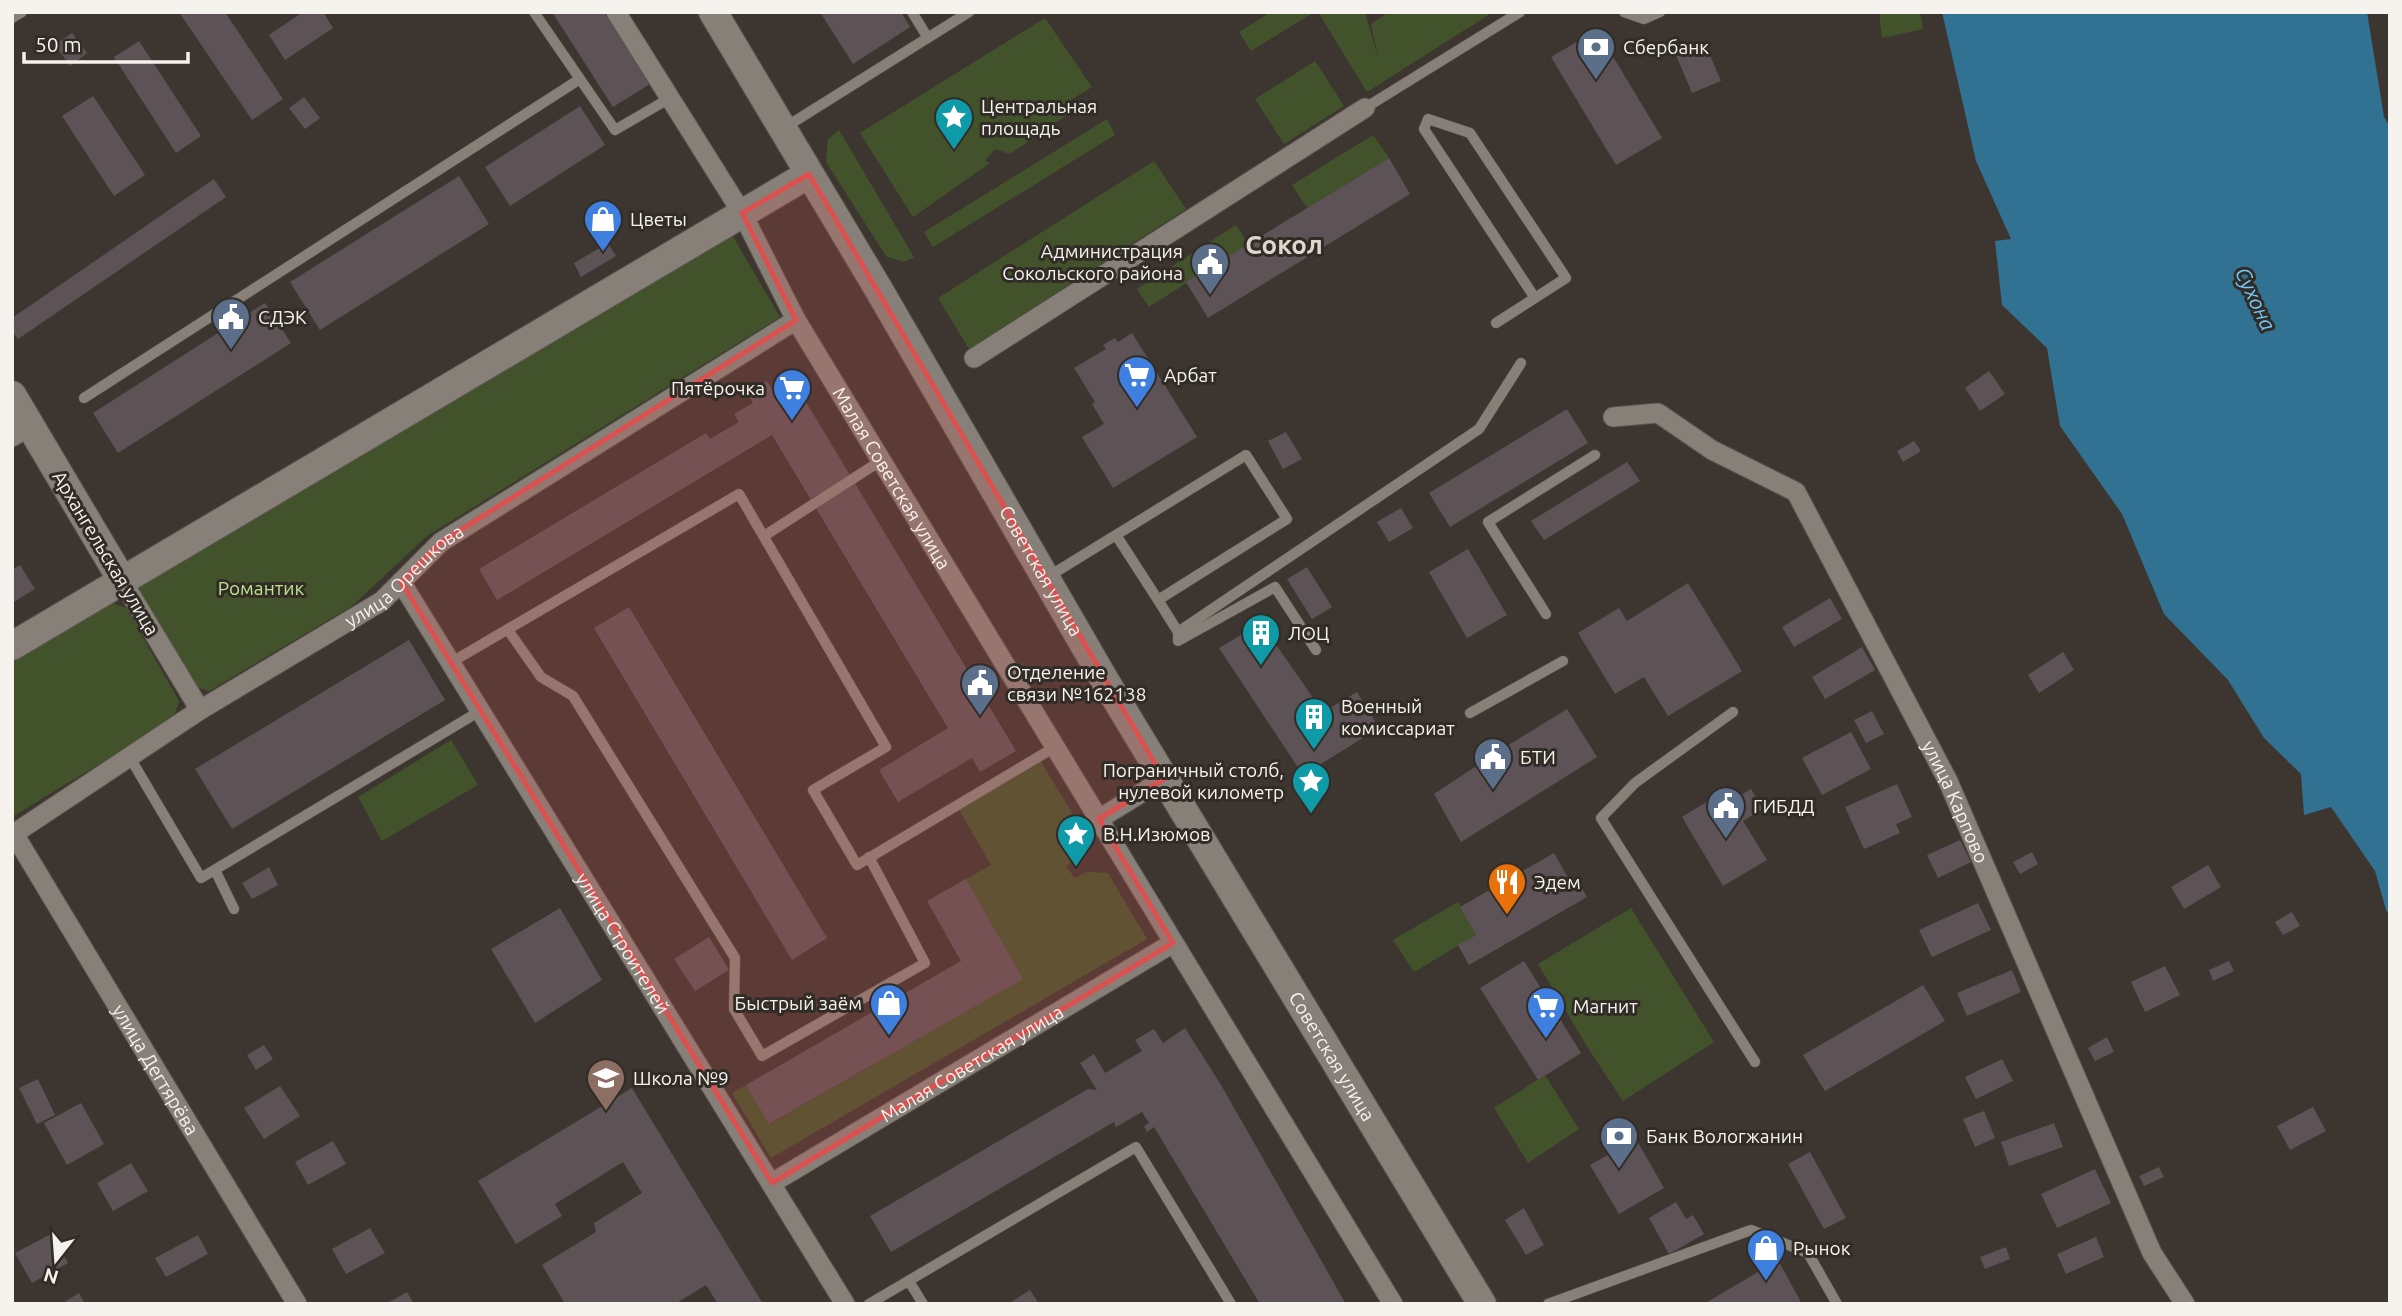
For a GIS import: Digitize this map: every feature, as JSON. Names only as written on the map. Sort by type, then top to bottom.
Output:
[{"type":"main road","name":"Советская улица","points":[[713,12],[1164,779],[1482,1304]]},
{"type":"main road","points":[[12,646],[808,174]]},
{"type":"main road","name":"Архангельская улица","points":[[12,395],[22,431],[123,582]]},
{"type":"street","name":"Малая Советская улица","points":[[616,12],[742,213],[796,320],[1393,1304]]},
{"type":"street","points":[[974,358],[1364,108]]},
{"type":"street","name":"улица Орешкова","points":[[13,834],[200,710],[382,601],[441,542],[796,320]]},
{"type":"street","name":"улица Карпово","points":[[1612,417],[1658,413],[1712,450],[1796,492],[1948,781],[2152,1253],[2185,1304]]},
{"type":"street","name":"Архангельская улица","points":[[123,582],[200,710]]},
{"type":"street","name":"улица Строителей","points":[[401,582],[845,1304]]},
{"type":"street","points":[[1099,819],[1164,779]]},
{"type":"street","name":"улица Дегтярёва","points":[[13,834],[297,1304]]},
{"type":"street","name":"Малая Советская улица","points":[[772,1183],[1172,943]]},
{"type":"lane","points":[[12,18],[22,12]]},
{"type":"lane","points":[[534,12],[615,130],[670,98]]},
{"type":"lane","points":[[912,12],[928,38]]},
{"type":"lane","points":[[783,128],[969,12]]},
{"type":"lane","points":[[1364,108],[1520,12]]},
{"type":"lane","points":[[1625,12],[1644,19],[1660,12]]},
{"type":"lane","points":[[84,398],[580,79]]},
{"type":"lane","points":[[1496,323],[1535,298],[1566,278],[1470,133],[1428,119],[1424,129],[1535,298]]},
{"type":"lane","points":[[1178,632],[1479,429],[1521,363]]},
{"type":"lane","points":[[1546,614],[1488,522],[1595,455]]},
{"type":"lane","points":[[1046,578],[1246,456],[1287,519],[1158,600]]},
{"type":"lane","points":[[764,536],[882,460]]},
{"type":"lane","points":[[450,663],[739,494],[886,747],[813,790],[857,865],[1055,747]]},
{"type":"lane","points":[[1116,535],[1178,632],[1178,641],[1275,587],[1316,650]]},
{"type":"lane","points":[[508,630],[541,677],[573,696],[735,958],[734,1009],[762,1056],[925,962],[869,858]]},
{"type":"lane","points":[[1470,713],[1563,661]]},
{"type":"lane","points":[[129,756],[201,878],[480,711]]},
{"type":"lane","points":[[1733,712],[1635,783],[1601,818],[1755,1062]]},
{"type":"lane","points":[[215,870],[234,909]]},
{"type":"lane","points":[[869,1304],[1136,1147],[1231,1304]]},
{"type":"lane","points":[[1548,1304],[1751,1230],[1808,1252],[1837,1304]]},
{"type":"lane","points":[[909,1281],[923,1304]]},
{"type":"lane","points":[[1574,1293],[1580,1304]]},
{"type":"highlighted area","points":[[809,174],[1164,779],[1099,819],[1173,943],[772,1183],[401,582],[441,542],[796,320],[742,213]]},
{"type":"green space","points":[[1271,12],[1314,12],[1251,51],[1239,32]]},
{"type":"green space","points":[[1318,12],[1365,12],[1378,58],[1371,24],[1389,12],[1493,12],[1367,92]]},
{"type":"green space","points":[[1879,12],[1920,12],[1923,29],[1882,38]]},
{"type":"green space","points":[[1045,18],[1092,87],[1066,103],[1078,108],[1010,154],[995,149],[985,161],[990,163],[913,217],[860,133]]},
{"type":"green space","points":[[1315,61],[1344,106],[1284,144],[1255,99]]},
{"type":"green space","points":[[1107,119],[1115,135],[933,247],[924,232]]},
{"type":"green space","points":[[839,130],[914,257],[903,262],[886,256],[826,162],[828,139]]},
{"type":"green space","points":[[1373,135],[1389,158],[1307,208],[1292,185]]},
{"type":"green space","points":[[1154,161],[1186,209],[969,349],[938,298]]},
{"type":"green space","points":[[1236,225],[1248,244],[1149,307],[1137,289]]},
{"type":"green space","name":"Романтик","points":[[732,235],[780,317],[427,536],[352,606],[209,691],[194,686],[136,589]]},
{"type":"green space","points":[[111,603],[126,608],[179,701],[173,719],[12,817],[12,663]]},
{"type":"green space","points":[[451,740],[478,785],[382,841],[358,797]]},
{"type":"green space","points":[[1038,757],[1086,836],[1078,858],[1066,866],[1075,878],[1087,872],[1108,873],[1147,939],[771,1158],[732,1093],[746,1085],[770,1124],[1022,979],[966,879],[991,865],[957,806]]},
{"type":"green space","points":[[1458,902],[1476,935],[1414,972],[1393,940]]},
{"type":"green space","points":[[1631,908],[1714,1042],[1623,1101],[1538,964]]},
{"type":"green space","points":[[1545,1075],[1579,1129],[1528,1163],[1494,1108]]},
{"type":"water","name":"Сухона","points":[[1942,12],[2367,12],[2384,117],[2390,127],[2390,916],[2375,871],[2331,807],[2304,815],[2301,774],[2264,738],[2228,680],[2164,614],[2122,514],[2060,426],[2047,348],[2002,305],[1995,241],[2011,239],[1976,161]]},
{"type":"building","points":[[179,12],[225,12],[283,99],[252,120]]},
{"type":"building","points":[[303,12],[323,12],[333,28],[285,60],[269,35]]},
{"type":"building","points":[[552,12],[604,12],[650,84],[613,107]]},
{"type":"building","points":[[820,12],[901,12],[910,27],[853,64]]},
{"type":"building","name":"Сбербанк","points":[[1597,30],[1662,138],[1616,165],[1551,57]]},
{"type":"building","points":[[72,33],[87,53],[70,66],[55,45]]},
{"type":"building","points":[[139,41],[201,136],[176,153],[114,57]]},
{"type":"building","points":[[1705,43],[1721,81],[1692,93],[1676,55]]},
{"type":"building","points":[[93,96],[145,175],[114,196],[62,116]]},
{"type":"building","points":[[304,97],[320,118],[305,129],[289,108]]},
{"type":"building","points":[[580,106],[605,145],[510,206],[485,167]]},
{"type":"building","points":[[1389,158],[1410,194],[1208,318],[1186,282]]},
{"type":"building","points":[[459,176],[489,224],[320,330],[290,282]]},
{"type":"building","points":[[214,179],[226,197],[18,339],[12,331],[12,318]]},
{"type":"building","points":[[608,243],[616,256],[581,277],[574,263]]},
{"type":"building","points":[[265,303],[291,343],[118,453],[93,413]]},
{"type":"building","name":"Арбат","points":[[1132,333],[1197,437],[1113,488],[1082,437],[1104,424],[1092,404],[1095,402],[1074,368],[1106,349],[1103,345],[1115,338],[1118,342]]},
{"type":"building","points":[[1989,371],[2005,394],[1980,411],[1965,388]]},
{"type":"building","points":[[767,381],[775,394],[794,382],[1016,751],[980,772],[972,758],[898,802],[879,770],[948,728],[772,435],[497,600],[479,569],[706,433],[710,439],[739,422],[734,414],[753,403],[748,393]]},
{"type":"building","points":[[1567,409],[1588,443],[1450,527],[1429,493]]},
{"type":"building","points":[[1286,432],[1302,459],[1283,469],[1268,441]]},
{"type":"building","points":[[1914,441],[1921,451],[1903,462],[1897,451]]},
{"type":"building","points":[[1627,462],[1640,481],[1544,540],[1531,521]]},
{"type":"building","points":[[1401,508],[1413,528],[1389,542],[1377,522]]},
{"type":"building","points":[[1468,549],[1507,615],[1467,638],[1429,572]]},
{"type":"building","points":[[20,565],[35,589],[12,603],[12,570]]},
{"type":"building","points":[[1307,567],[1332,607],[1312,619],[1287,579]]},
{"type":"building","points":[[1688,583],[1742,671],[1668,716],[1644,677],[1615,694],[1578,633],[1619,608],[1627,621]]},
{"type":"building","points":[[1830,598],[1842,619],[1794,647],[1782,627]]},
{"type":"building","points":[[629,607],[827,938],[792,960],[594,628]]},
{"type":"building","points":[[1261,623],[1323,712],[1357,692],[1379,728],[1303,775],[1219,648]]},
{"type":"building","points":[[409,640],[445,700],[232,829],[195,769]]},
{"type":"building","points":[[1862,647],[1875,670],[1825,699],[1812,677]]},
{"type":"building","points":[[2063,652],[2074,670],[2039,693],[2028,675]]},
{"type":"building","points":[[1567,709],[1597,757],[1461,842],[1434,794],[1487,759],[1482,752],[1498,742],[1502,749]]},
{"type":"building","points":[[1872,711],[1884,734],[1866,743],[1854,720]]},
{"type":"building","points":[[1851,732],[1871,769],[1822,795],[1802,758]]},
{"type":"building","points":[[1897,784],[1912,817],[1896,824],[1900,833],[1864,849],[1845,807]]},
{"type":"building","name":"ГИБДД","points":[[1751,789],[1763,809],[1743,821],[1767,860],[1723,886],[1682,817],[1723,792],[1729,802]]},
{"type":"building","points":[[1960,840],[1971,862],[1938,878],[1927,855]]},
{"type":"building","points":[[2032,852],[2038,864],[2020,874],[2013,862]]},
{"type":"building","points":[[1554,853],[1570,881],[1576,877],[1587,897],[1469,965],[1458,945],[1476,935],[1460,907]]},
{"type":"building","points":[[2208,865],[2221,887],[2184,909],[2171,887]]},
{"type":"building","points":[[269,867],[278,885],[252,899],[242,883]]},
{"type":"building","points":[[966,879],[1023,979],[769,1124],[746,1085],[961,961],[927,901]]},
{"type":"building","points":[[1978,903],[1991,930],[1932,957],[1919,930]]},
{"type":"building","points":[[560,908],[602,980],[535,1023],[491,949]]},
{"type":"building","points":[[2292,912],[2300,926],[2283,935],[2275,922]]},
{"type":"building","points":[[709,937],[729,970],[695,991],[674,959]]},
{"type":"building","points":[[1524,961],[1581,1053],[1538,1080],[1480,988]]},
{"type":"building","points":[[2229,961],[2234,971],[2213,981],[2209,970]]},
{"type":"building","points":[[2165,966],[2180,995],[2145,1012],[2131,982]]},
{"type":"building","points":[[2012,970],[2021,992],[1967,1016],[1957,993]]},
{"type":"building","points":[[1923,985],[1945,1021],[1825,1091],[1803,1055]]},
{"type":"building","points":[[1185,1028],[1221,1085],[1346,1304],[1260,1304],[1154,1127],[1147,1132],[1144,1126],[1149,1123],[1142,1112],[1116,1127],[1114,1122],[891,1252],[870,1216],[1088,1089],[1097,1090],[1080,1063],[1094,1054],[1105,1073],[1142,1051],[1135,1040],[1154,1029],[1163,1043]]},
{"type":"building","points":[[2107,1037],[2114,1052],[2095,1061],[2088,1048]]},
{"type":"building","points":[[264,1045],[273,1059],[256,1070],[247,1055]]},
{"type":"building","points":[[2002,1059],[2013,1081],[1976,1099],[1965,1077]]},
{"type":"building","points":[[38,1079],[55,1115],[37,1124],[19,1088]]},
{"type":"building","points":[[280,1086],[300,1116],[264,1139],[244,1108]]},
{"type":"building","points":[[632,1088],[763,1304],[718,1304],[706,1285],[675,1304],[565,1304],[542,1265],[596,1232],[594,1223],[642,1193],[623,1162],[555,1204],[562,1216],[516,1244],[478,1181]]},
{"type":"building","points":[[81,1103],[104,1144],[67,1165],[44,1123]]},
{"type":"building","points":[[2313,1107],[2326,1131],[2290,1150],[2277,1126]]},
{"type":"building","points":[[1984,1111],[1995,1138],[1975,1147],[1963,1119]]},
{"type":"building","points":[[2054,1123],[2063,1147],[2009,1166],[2001,1142]]},
{"type":"building","points":[[1636,1139],[1664,1188],[1619,1214],[1590,1165]]},
{"type":"building","points":[[333,1141],[346,1164],[308,1185],[295,1162]]},
{"type":"building","points":[[1810,1152],[1846,1218],[1824,1229],[1788,1164]]},
{"type":"building","points":[[131,1163],[148,1191],[113,1211],[97,1183]]},
{"type":"building","points":[[2159,1167],[2164,1177],[2144,1186],[2139,1176]]},
{"type":"building","points":[[2095,1169],[2111,1203],[2057,1228],[2041,1194]]},
{"type":"building","points":[[1676,1202],[1686,1219],[1693,1215],[1704,1234],[1669,1254],[1649,1218]]},
{"type":"building","points":[[1524,1208],[1544,1245],[1526,1255],[1505,1220]]},
{"type":"building","points":[[370,1228],[385,1253],[346,1274],[332,1249]]},
{"type":"building","points":[[51,1234],[68,1263],[32,1283],[15,1253]]},
{"type":"building","points":[[198,1235],[208,1254],[166,1277],[155,1258]]},
{"type":"building","points":[[2096,1237],[2104,1257],[2066,1274],[2057,1254]]},
{"type":"building","points":[[2006,1247],[2010,1259],[1985,1269],[1980,1257]]},
{"type":"building","name":"Рынок","points":[[1778,1260],[1802,1304],[1704,1304]]},
{"type":"building","points":[[1030,1290],[1039,1304],[1008,1304]]},
{"type":"building","points":[[407,1292],[414,1304],[386,1304]]},
{"type":"building","points":[[79,1293],[85,1304],[61,1304]]},
{"type":"place","name":"Сбербанк","points":[[1596,81]]},
{"type":"place","name":"Центральная площадь","points":[[954,151]]},
{"type":"place","name":"Цветы","points":[[603,253]]},
{"type":"place","name":"Администрация Сокольского района","points":[[1210,296]]},
{"type":"place","name":"СДЭК","points":[[231,351]]},
{"type":"place","name":"Арбат","points":[[1137,409]]},
{"type":"place","name":"Пятёрочка","points":[[792,422]]},
{"type":"place","name":"ЛОЦ","points":[[1261,667]]},
{"type":"place","name":"Отделение связи №162138","points":[[980,717]]},
{"type":"place","name":"Военный комиссариат","points":[[1314,751]]},
{"type":"place","name":"БТИ","points":[[1493,791]]},
{"type":"place","name":"Пограничный столб, нулевой километр","points":[[1311,815]]},
{"type":"place","name":"ГИБДД","points":[[1726,840]]},
{"type":"place","name":"В.Н.Изюмов","points":[[1076,868]]},
{"type":"place","name":"Эдем","points":[[1507,916]]},
{"type":"place","name":"Быстрый заём","points":[[889,1037]]},
{"type":"place","name":"Магнит","points":[[1546,1040]]},
{"type":"place","name":"Школа №9","points":[[606,1112]]},
{"type":"place","name":"Банк Вологжанин","points":[[1619,1170]]},
{"type":"place","name":"Рынок","points":[[1766,1282]]},
{"type":"district","name":"Сокол","points":[[1284,245]]}]
